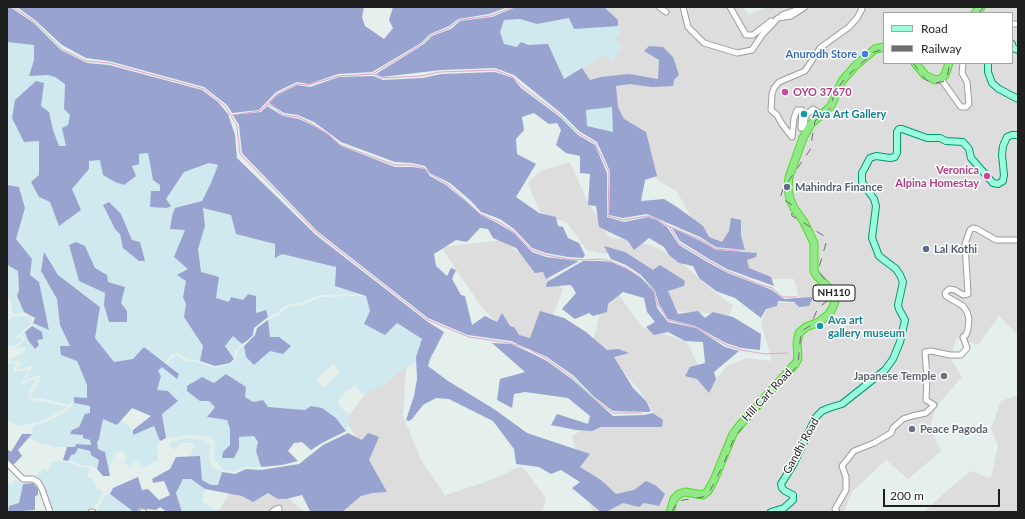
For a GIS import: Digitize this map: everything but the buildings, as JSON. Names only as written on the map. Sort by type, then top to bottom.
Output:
[{"type":"highway","name":"Hill Cart Road","points":[[670,512],[674,499],[678,494],[685,492],[703,495],[708,491],[733,434],[798,359],[797,343],[799,333],[806,327],[819,322],[833,308],[835,301],[834,293],[814,271],[814,243],[804,222],[794,208],[788,188],[789,177],[803,138],[811,124],[831,106],[842,81],[856,65],[875,49],[883,47]]},
{"type":"highway","points":[[916,64],[925,75],[935,80],[941,79],[945,75],[949,64]]},
{"type":"main road","points":[[988,64],[988,72],[992,83],[999,89],[1018,99]]},
{"type":"main road","name":"Gandhi Road","points":[[771,512],[784,508],[793,500],[793,496],[782,488],[781,484],[793,465],[816,417],[822,411],[842,404],[885,370],[893,360],[900,342],[905,320],[898,305],[903,282],[896,269],[879,256],[872,238],[876,206],[874,199],[862,182],[862,173],[870,158],[876,156],[895,157],[897,153],[897,132],[898,129],[902,129],[927,138],[940,138],[946,141],[963,142],[969,149],[971,158],[993,183],[998,184],[1003,181],[1004,175],[1002,155],[1003,146],[1007,137],[1018,135]]},
{"type":"street","points":[[660,7],[666,12]]},
{"type":"street","points":[[683,7],[688,27],[704,43],[737,53],[752,50],[762,35],[778,18],[791,16],[804,7]]},
{"type":"street","points":[[730,7],[746,35],[753,35],[777,17],[804,7]]},
{"type":"street","points":[[821,114],[814,109],[808,113],[805,118],[804,128],[801,128],[802,110],[797,110],[794,118],[792,137],[777,115],[771,110],[774,88],[779,82],[805,71],[820,48],[849,27],[857,18],[862,9],[861,7]]},
{"type":"street","points":[[941,79],[961,107],[966,108],[969,104],[967,82],[962,73],[963,64]]},
{"type":"street","points":[[837,512],[835,509],[846,490],[846,477],[842,466],[854,451],[874,444],[891,433],[893,428],[903,419],[926,413],[934,405],[926,400],[927,377],[924,352],[930,350],[950,355],[961,355],[967,348],[963,337],[966,335],[968,329],[969,319],[967,312],[963,306],[946,296],[945,293],[949,289],[955,290],[963,295],[968,294],[965,244],[970,230],[973,228],[977,229],[996,240],[1018,240]]},
{"type":"street","points":[[7,463],[23,479],[38,482],[50,512]]},
{"type":"street","points":[[272,512],[276,508],[279,508],[279,512]]},
{"type":"shaded area","points":[[7,7],[10,7],[34,23],[61,50],[87,63],[109,65],[202,90],[218,102],[228,114],[235,135],[237,158],[316,235],[428,322],[444,332],[428,366],[448,381],[494,409],[527,433],[590,454],[580,467],[601,480],[616,494],[634,490],[646,481],[655,485],[665,494],[659,506],[644,503],[639,507],[623,503],[606,512],[601,512],[572,488],[580,482],[561,470],[551,474],[539,467],[516,464],[514,449],[493,421],[449,399],[436,398],[423,405],[412,419],[409,421],[406,420],[414,396],[417,379],[416,357],[422,339],[397,323],[385,335],[364,324],[370,311],[366,296],[335,286],[336,267],[282,254],[275,258],[275,244],[236,234],[231,215],[203,208],[205,226],[198,249],[201,272],[219,277],[216,298],[229,302],[231,297],[243,300],[248,294],[256,296],[256,313],[266,310],[268,317],[254,328],[253,335],[242,344],[233,336],[225,346],[234,359],[230,363],[215,366],[200,361],[203,346],[184,317],[186,304],[183,297],[186,281],[177,275],[188,269],[174,257],[185,230],[170,229],[175,208],[202,201],[218,165],[209,163],[184,172],[166,199],[171,206],[167,208],[150,207],[151,191],[160,191],[160,185],[153,180],[148,153],[139,154],[139,164],[132,166],[136,176],[124,185],[103,175],[100,160],[89,161],[89,169],[72,189],[81,210],[59,226],[50,202],[39,197],[31,182],[39,175],[39,141],[24,142],[12,118],[15,100],[36,81],[44,83],[41,106],[49,112],[53,130],[59,146],[66,146],[62,128],[68,125],[70,115],[64,109],[65,84],[55,77],[48,75],[29,76],[34,60],[34,45],[7,42]]},
{"type":"shaded area","points":[[17,7],[364,7],[362,17],[365,26],[384,39],[393,28],[389,20],[393,7],[508,7],[489,14],[458,19],[449,26],[430,34],[421,43],[372,72],[338,74],[309,84],[297,82],[276,92],[259,110],[232,113],[227,105],[204,87],[109,61],[86,58],[62,45],[35,20]]},
{"type":"shaded area","points":[[516,7],[604,7],[618,20],[618,26],[574,29],[569,18],[537,24],[520,19],[504,20],[500,32],[504,44],[517,47],[521,42],[528,45],[548,44],[564,79],[582,68],[590,80],[601,77],[629,74],[658,79],[659,60],[644,51],[649,46],[663,47],[673,57],[679,75],[674,80],[673,86],[652,87],[630,84],[616,86],[618,107],[624,119],[646,132],[657,176],[645,180],[641,201],[664,199],[703,226],[709,237],[722,242],[729,231],[731,218],[741,220],[741,236],[745,250],[716,247],[700,237],[647,214],[623,218],[609,215],[610,171],[597,142],[579,131],[562,114],[514,75],[495,68],[441,70],[382,77],[376,74],[424,44],[432,36],[451,29],[460,21],[492,17]],"holes":[[[612,107],[613,132],[587,126],[586,110]]]},
{"type":"shaded area","points":[[591,7],[742,7],[749,14],[768,7],[1018,7],[1018,335],[999,316],[978,345],[956,338],[951,359],[962,377],[936,407],[930,428],[941,451],[908,479],[886,460],[852,492],[844,512],[593,512],[572,436],[604,417],[659,421],[640,391],[607,353],[593,340],[600,313],[619,295],[642,327],[687,342],[701,372],[707,390],[727,366],[747,358],[772,361],[761,323],[770,302],[800,303],[794,279],[750,279],[709,248],[677,192],[649,174],[570,77]]},
{"type":"shaded area","points":[[569,18],[574,29],[618,26],[621,32],[615,38],[622,47],[613,62],[604,54],[564,79],[548,44],[517,47],[504,44],[500,32],[504,20],[520,19],[537,24]]},
{"type":"shaded area","points":[[7,42],[34,45],[34,60],[29,76],[48,75],[55,77],[65,84],[64,109],[70,115],[66,146],[59,147],[53,130],[41,106],[36,81],[28,89],[12,118],[17,125],[39,141],[39,197],[50,202],[59,226],[72,189],[89,169],[88,161],[100,160],[124,185],[136,176],[132,166],[139,154],[148,153],[153,180],[160,185],[160,191],[150,207],[167,208],[170,205],[165,199],[184,172],[209,163],[218,165],[202,201],[185,205],[170,229],[185,230],[188,269],[183,297],[186,304],[184,317],[203,346],[200,361],[186,359],[179,353],[173,354],[165,363],[144,347],[133,359],[114,362],[95,338],[100,306],[58,275],[44,252],[41,271],[57,299],[60,325],[87,385],[87,398],[74,397],[74,400],[68,405],[40,398],[32,398],[30,395],[34,391],[41,376],[39,375],[24,381],[32,367],[16,370],[21,363],[19,361],[9,362],[11,358],[24,353],[26,347],[14,349],[24,341],[24,336],[19,337],[25,332],[28,340],[37,340],[39,330],[32,326],[33,323],[49,330],[49,327],[30,275],[32,259],[16,239],[25,208],[20,188],[7,185]],"holes":[[[121,214],[132,240],[123,248],[120,234]],[[69,245],[85,246],[95,268],[108,282],[127,311],[104,304],[105,293],[79,281]]]},
{"type":"shaded area","points":[[495,72],[513,78],[521,88],[560,117],[578,135],[595,145],[607,173],[607,217],[624,222],[648,217],[657,220],[667,227],[679,245],[709,263],[728,273],[772,290],[784,299],[813,297],[809,306],[799,307],[794,302],[778,301],[777,306],[766,309],[761,318],[735,298],[716,291],[699,278],[693,266],[679,263],[669,255],[664,247],[649,238],[634,250],[628,241],[599,227],[596,206],[588,205],[590,174],[580,173],[580,156],[566,153],[556,145],[561,130],[557,123],[549,124],[534,113],[522,117],[524,130],[516,139],[517,154],[536,164],[516,197],[539,213],[556,217],[558,226],[563,227],[568,238],[579,243],[585,255],[583,258],[546,253],[532,248],[514,229],[500,219],[481,212],[471,201],[450,183],[430,173],[425,166],[412,163],[395,162],[341,142],[314,122],[298,115],[284,113],[269,103],[277,95],[297,85],[310,87],[339,77],[373,76],[383,80],[422,78],[442,74]]},
{"type":"shaded area","points":[[267,106],[283,116],[299,119],[312,125],[329,135],[341,146],[395,167],[425,169],[430,176],[446,185],[481,215],[514,233],[532,252],[546,257],[579,261],[546,279],[543,272],[535,273],[516,248],[493,238],[488,229],[480,228],[467,242],[456,240],[434,254],[436,266],[447,276],[451,268],[456,270],[452,279],[461,295],[465,296],[472,325],[485,316],[497,322],[502,313],[510,326],[514,327],[519,335],[530,338],[540,311],[564,318],[586,332],[607,350],[618,349],[629,353],[614,357],[633,388],[646,401],[651,411],[613,411],[594,397],[574,376],[547,357],[511,341],[468,335],[428,318],[317,231],[242,153],[239,125],[233,115],[261,112]]},
{"type":"shaded area","points":[[612,107],[614,132],[587,126],[586,110]]},
{"type":"shaded area","points":[[570,162],[586,198],[609,237],[651,245],[675,257],[712,290],[733,306],[729,315],[676,311],[667,301],[671,283],[621,257],[587,250],[567,223],[540,212],[528,183],[540,171]]},
{"type":"shaded area","points":[[7,185],[19,187],[25,208],[16,239],[32,259],[30,275],[39,282],[49,330],[33,323],[35,318],[24,312],[17,296],[19,290],[18,271],[7,264]]},
{"type":"shaded area","points":[[109,202],[121,214],[132,240],[140,242],[145,261],[139,261],[123,248],[120,234],[115,229],[103,205]]},
{"type":"shaded area","points":[[202,208],[231,215],[236,234],[275,244],[282,254],[336,267],[335,286],[361,294],[320,295],[301,303],[290,304],[280,309],[279,312],[268,317],[266,310],[256,313],[255,296],[248,294],[243,300],[229,302],[216,298],[201,272],[198,248],[205,226]]},
{"type":"shaded area","points":[[672,228],[699,240],[716,250],[757,253],[756,257],[747,260],[749,268],[771,277],[774,286],[727,269],[709,259],[680,241]]},
{"type":"shaded area","points":[[503,240],[563,289],[551,320],[518,346],[480,305],[441,247]]},
{"type":"shaded area","points":[[76,242],[85,246],[95,268],[107,275],[108,282],[125,287],[121,303],[127,311],[127,322],[109,322],[104,305],[105,293],[79,281],[69,245]]},
{"type":"shaded area","points":[[604,246],[625,252],[653,270],[660,265],[685,281],[684,286],[668,291],[678,314],[698,311],[705,318],[713,312],[733,317],[761,334],[760,350],[741,348],[726,343],[695,326],[668,319],[659,304],[655,291],[641,275],[626,265],[611,259]]},
{"type":"shaded area","points":[[44,252],[58,275],[100,307],[95,338],[114,362],[133,359],[144,347],[179,374],[177,379],[162,367],[158,371],[161,376],[157,390],[168,391],[178,401],[162,414],[166,438],[160,441],[154,426],[133,435],[133,430],[151,416],[132,408],[117,425],[103,419],[97,442],[98,449],[105,452],[110,476],[103,476],[97,469],[99,460],[91,455],[90,451],[78,448],[75,454],[71,455],[68,461],[63,460],[67,447],[75,447],[76,444],[91,445],[90,440],[83,438],[83,435],[70,434],[72,430],[79,427],[85,414],[90,413],[90,406],[74,403],[74,397],[87,398],[87,385],[77,361],[61,355],[60,346],[70,346],[60,325],[57,299],[41,271]]},
{"type":"shaded area","points":[[583,261],[611,262],[627,269],[641,278],[654,292],[657,308],[668,322],[696,328],[725,347],[739,351],[714,372],[716,379],[709,393],[697,379],[685,376],[690,367],[705,363],[703,342],[685,341],[668,332],[654,335],[646,327],[655,322],[647,312],[644,298],[623,292],[608,304],[607,312],[593,316],[589,313],[575,319],[562,309],[576,293],[571,285],[546,287],[547,282]]},
{"type":"shaded area","points":[[7,264],[18,271],[19,290],[17,296],[24,312],[13,314],[10,298],[7,297]]},
{"type":"shaded area","points":[[366,296],[370,311],[365,324],[397,323],[422,340],[416,357],[416,363],[405,367],[385,385],[363,394],[355,386],[345,392],[338,401],[340,407],[349,414],[346,431],[336,418],[322,408],[311,406],[305,410],[268,407],[263,400],[253,402],[245,397],[209,400],[215,407],[209,413],[227,420],[230,429],[230,445],[238,437],[254,436],[258,442],[256,451],[261,467],[245,467],[235,472],[223,470],[214,458],[214,441],[209,437],[192,435],[166,438],[162,413],[156,391],[161,376],[158,371],[161,366],[177,378],[179,373],[167,364],[174,356],[178,355],[185,361],[196,362],[215,368],[232,364],[236,360],[237,353],[240,348],[244,346],[246,357],[270,337],[268,320],[292,306],[303,305],[321,297]],"holes":[[[333,364],[340,372],[324,388],[316,380]]]},
{"type":"shaded area","points":[[12,317],[29,317],[32,320],[16,338],[22,338],[22,341],[12,347],[7,344],[7,323]]},
{"type":"shaded area","points":[[268,320],[270,337],[279,337],[291,346],[283,354],[270,351],[254,365],[246,357],[244,346],[255,335],[257,328]]},
{"type":"shaded area","points":[[32,326],[42,332],[43,339],[37,340],[39,345],[35,349],[28,340],[25,332]]},
{"type":"shaded area","points":[[233,336],[242,344],[236,350],[234,359],[225,346]]},
{"type":"shaded area","points":[[492,343],[511,344],[547,361],[573,380],[613,416],[644,415],[653,413],[663,420],[662,427],[601,427],[592,431],[576,430],[551,425],[557,414],[588,424],[590,416],[568,398],[525,392],[514,394],[512,408],[497,400],[500,379],[525,372]]},
{"type":"shaded area","points":[[407,355],[403,416],[421,460],[445,495],[486,482],[522,466],[546,498],[542,512],[323,512],[365,449],[345,421],[376,379]]},
{"type":"shaded area","points":[[17,363],[14,367],[14,372],[29,369],[22,383],[23,384],[37,378],[28,395],[31,400],[68,407],[43,421],[19,426],[7,421],[7,364]]},
{"type":"shaded area","points":[[226,374],[246,387],[245,397],[253,402],[263,400],[268,407],[305,410],[311,406],[322,408],[336,418],[346,431],[311,450],[302,442],[294,443],[288,451],[298,461],[282,465],[261,467],[256,451],[258,442],[254,436],[239,437],[239,448],[234,458],[222,458],[223,452],[230,445],[230,429],[227,420],[207,417],[215,407],[209,401],[200,401],[187,391],[187,386],[202,377],[214,383]]},
{"type":"shaded area","points":[[1018,395],[1018,512],[924,512],[971,471],[991,478],[998,445],[991,429],[1001,401]]},
{"type":"shaded area","points":[[73,403],[90,406],[90,413],[85,415],[79,427],[72,430],[70,434],[83,435],[90,440],[91,446],[76,444],[75,447],[53,447],[29,438],[32,434],[33,426],[44,423],[62,414],[69,409]]},
{"type":"shaded area","points":[[103,418],[116,424],[121,420],[133,430],[133,434],[154,426],[160,441],[157,445],[158,460],[144,467],[135,461],[130,466],[123,462],[127,457],[121,450],[114,455],[109,470],[105,452],[98,449],[97,441],[99,439]]},
{"type":"shaded area","points":[[348,433],[362,440],[368,433],[379,437],[369,460],[387,492],[372,493],[361,496],[342,512],[309,512],[310,511],[302,495],[286,499],[278,499],[268,493],[253,502],[242,496],[205,489],[191,479],[183,479],[176,493],[182,512],[167,512],[160,507],[156,510],[140,508],[134,512],[110,494],[113,488],[138,477],[142,490],[148,489],[159,500],[170,495],[164,481],[153,483],[152,479],[170,469],[176,457],[200,456],[202,480],[211,485],[218,485],[222,472],[235,474],[246,469],[261,470],[299,464],[323,445]]},
{"type":"shaded area","points":[[22,434],[32,434],[18,450],[22,456],[13,465],[7,458],[7,449],[11,452]]},
{"type":"shaded area","points":[[188,438],[204,440],[211,444],[209,458],[212,467],[222,472],[218,485],[211,485],[202,481],[200,456],[190,457],[195,443],[184,443],[178,445],[176,450],[169,445],[170,442]]},
{"type":"shaded area","points":[[78,448],[90,451],[91,455],[99,460],[97,469],[92,466],[79,465],[72,461],[68,461],[71,454]]},
{"type":"shaded area","points":[[58,461],[71,463],[79,467],[89,468],[88,477],[94,481],[97,489],[102,491],[98,503],[88,510],[88,512],[53,512],[50,508],[42,484],[36,475],[44,469],[48,471],[52,462]]},
{"type":"shaded area","points":[[183,479],[191,479],[205,489],[202,501],[210,507],[223,512],[182,512],[176,493]]},
{"type":"shaded area","points":[[15,480],[23,484],[19,504],[9,506],[7,512],[7,484],[13,485]]},
{"type":"shaded area","points":[[271,482],[304,512],[218,512],[231,491]]},
{"type":"shaded area","points":[[33,483],[38,489],[38,495],[35,496],[35,510],[8,512],[9,506],[19,503],[23,484]]},
{"type":"shaded area","points":[[110,494],[134,512],[99,512],[98,509],[105,495]]},
{"type":"waterway","points":[[13,7],[35,22],[62,49],[86,61],[109,63],[204,89],[225,106],[237,126],[240,154],[317,233],[428,320],[469,337],[510,343],[529,349],[547,359],[573,378],[593,398],[613,413],[641,413]]},
{"type":"waterway","points":[[374,73],[422,44],[431,35],[449,28],[459,20],[490,16],[513,7]]},
{"type":"waterway","points":[[232,115],[260,111],[277,94],[297,84],[308,85],[339,76],[373,74],[382,78],[421,76],[440,72],[495,70],[513,77],[522,86],[561,116],[578,133],[595,143],[609,172],[608,216],[623,220],[648,216],[700,239],[715,249],[740,251]]},
{"type":"waterway","points":[[267,104],[274,107],[283,115],[299,117],[312,124],[328,134],[340,145],[395,165],[412,165],[424,168],[450,186],[480,214],[499,222],[513,231],[532,250],[546,255],[568,259],[601,259],[626,268],[640,277],[654,291],[658,305],[668,320],[695,327],[726,345],[741,350],[765,354],[787,353]]},
{"type":"waterway","points":[[669,226],[679,243],[727,271],[772,288],[783,297],[797,297]]},
{"type":"railway","points":[[979,12],[984,7]]},
{"type":"railway","points":[[672,512],[677,501],[703,497],[709,493],[735,436],[798,365],[801,331],[810,326],[818,308],[831,298],[830,286],[818,271],[826,243],[824,236],[792,216],[791,204],[780,198],[783,189],[810,150],[815,121],[831,108],[834,94],[845,78],[874,52],[883,49]]},
{"type":"railway","points":[[914,64],[926,80],[935,83],[946,81],[950,64]]},
{"type":"place","name":"Anurodh Store","points":[[865,54]]},
{"type":"place","name":"OYO 37670","points":[[785,92]]},
{"type":"place","name":"Ava Art Gallery","points":[[804,114]]},
{"type":"place","name":"Veronica Alpina Homestay","points":[[987,176]]},
{"type":"place","name":"Mahindra Finance","points":[[787,187]]},
{"type":"place","name":"Lal Kothi","points":[[926,249]]},
{"type":"place","name":"Ava art gallery museum","points":[[820,326]]},
{"type":"place","name":"Japanese Temple","points":[[944,376]]},
{"type":"place","name":"Peace Pagoda","points":[[912,429]]}]
